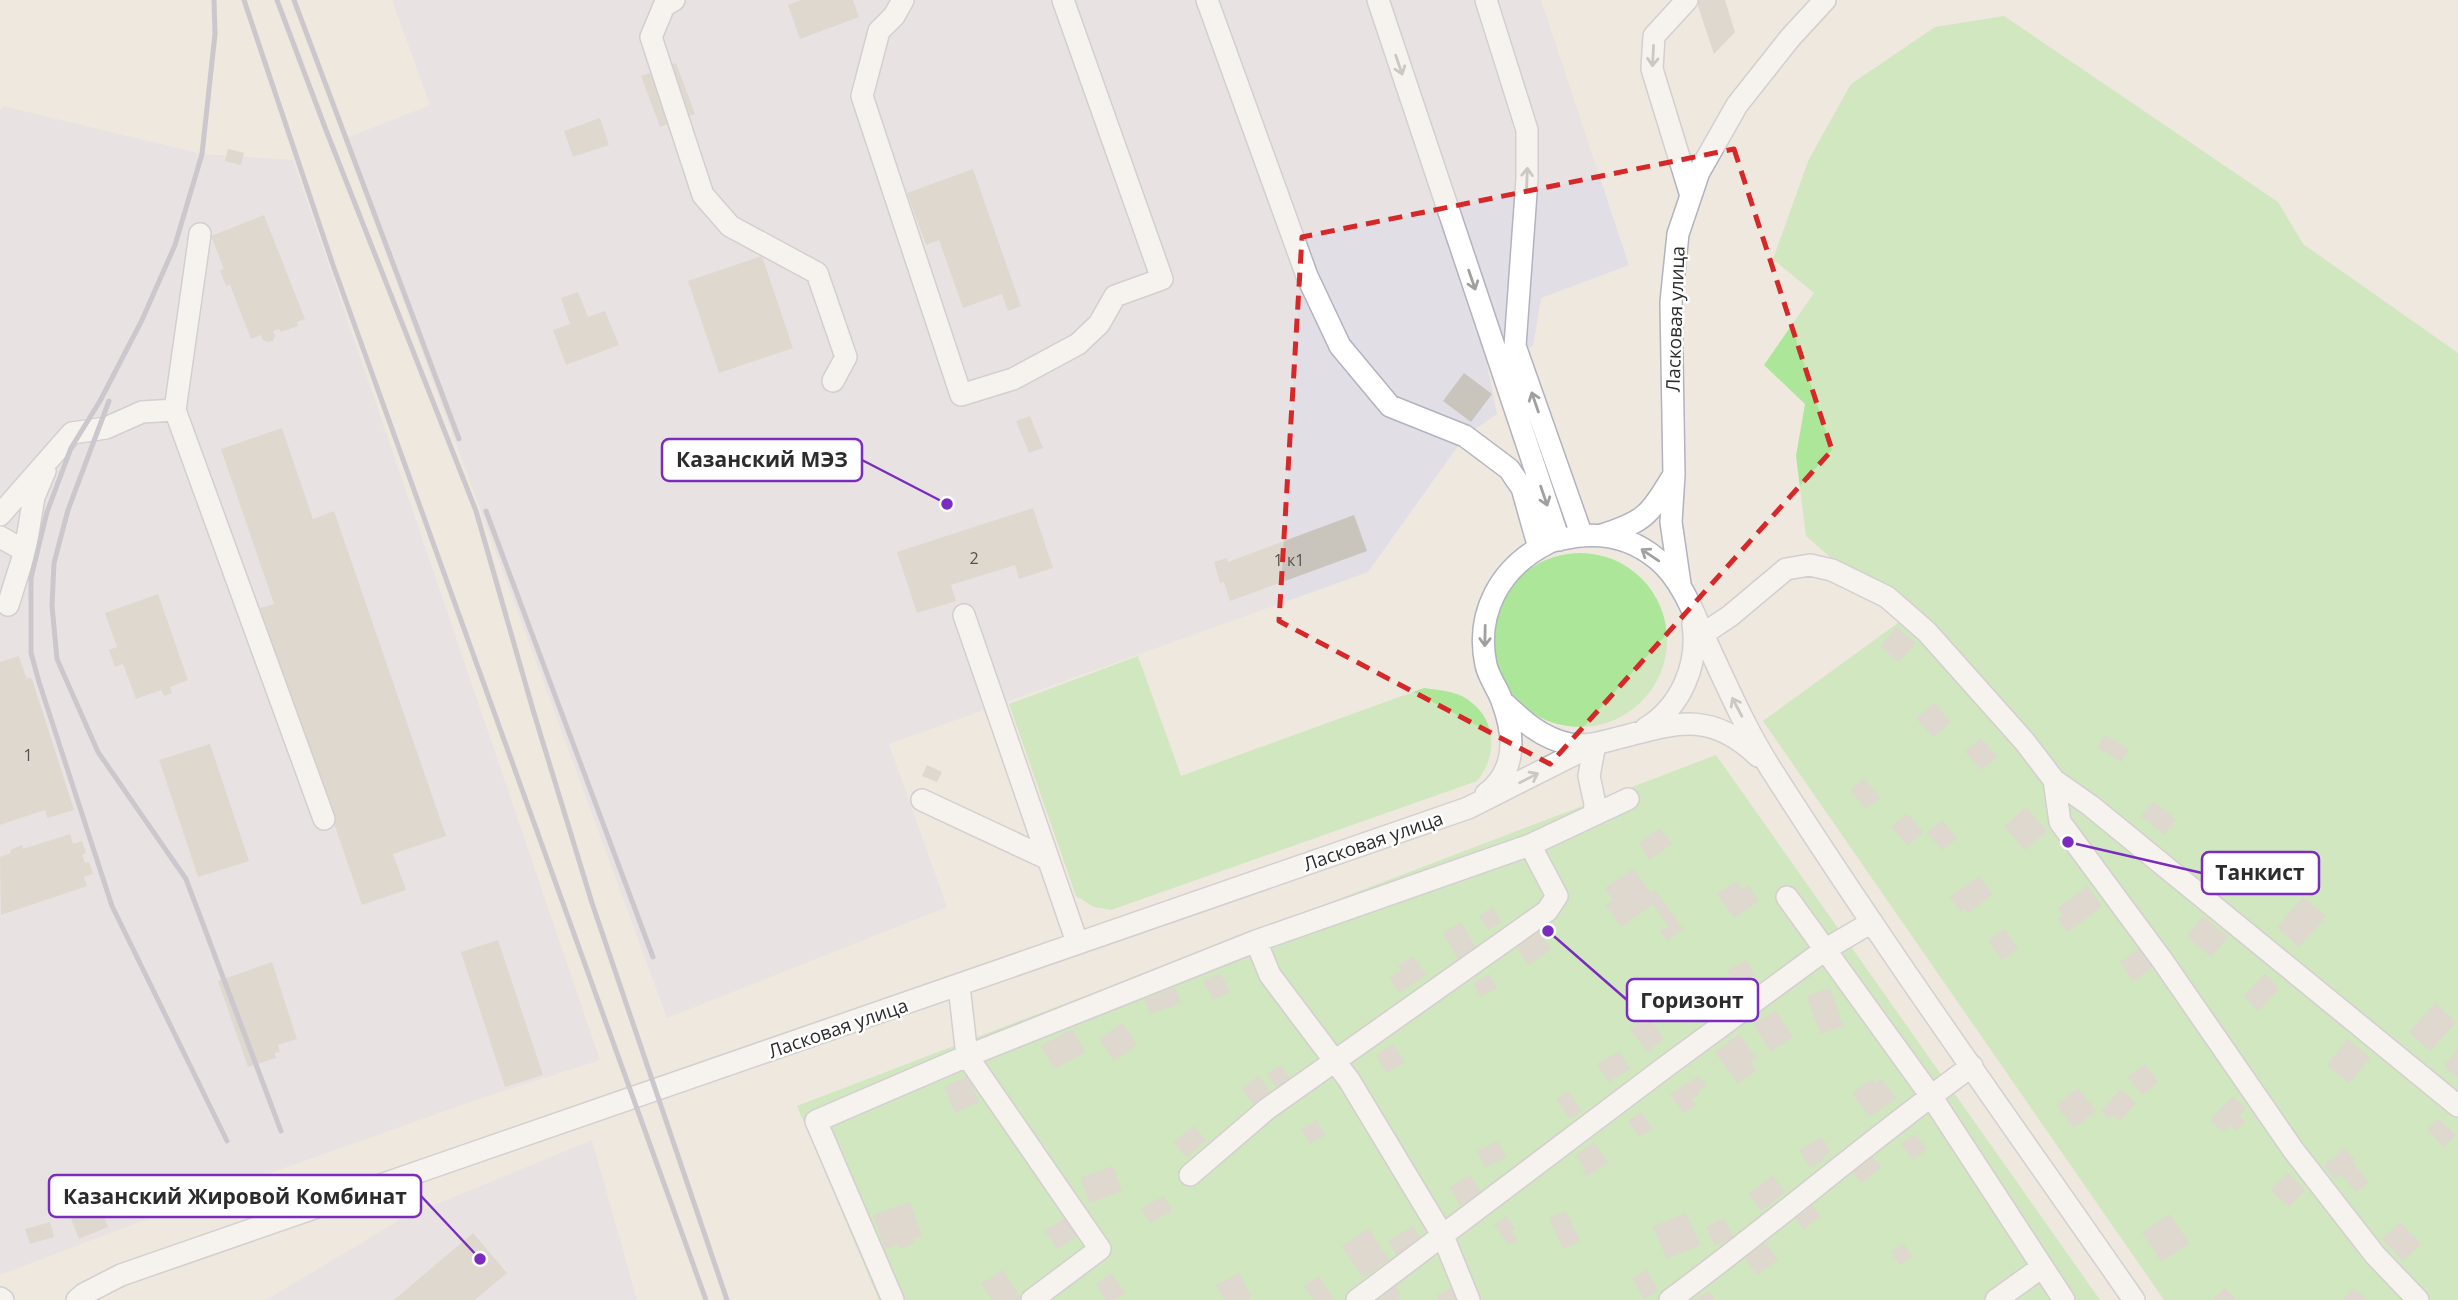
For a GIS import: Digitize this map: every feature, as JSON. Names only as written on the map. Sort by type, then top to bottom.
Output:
[{"type":"street","points":[[674,0],[664,6],[651,37],[703,194],[730,226],[817,273],[846,357],[833,382]]},
{"type":"street","points":[[903,0],[894,16],[879,31],[862,96],[961,395],[1013,379],[1078,344],[1098,324],[1115,296],[1161,279],[1063,0]]},
{"type":"street","points":[[1207,0],[1307,276],[1340,346],[1390,406],[1465,436],[1509,469],[1522,488],[1549,544]]},
{"type":"street","points":[[1378,0],[1549,544]]},
{"type":"street","points":[[1486,0],[1527,130],[1527,179],[1515,346],[1592,535]]},
{"type":"street","points":[[1687,0],[1654,36],[1652,68],[1690,196]]},
{"type":"street","name":"Ласковая улица","points":[[1680,585],[1671,522],[1674,475],[1671,302],[1678,234],[1699,172],[1737,105],[1790,38],[1825,0]]},
{"type":"street","points":[[200,234],[176,410],[324,820]]},
{"type":"street","points":[[0,515],[72,433],[106,428],[142,412],[176,410]]},
{"type":"street","points":[[8,605],[25,551],[34,497],[51,457]]},
{"type":"street","points":[[1468,808],[1499,785],[1508,767],[1512,741],[1503,702],[1486,668],[1483,630],[1493,594],[1515,564],[1549,544],[1633,525],[1653,509],[1674,475]]},
{"type":"street","points":[[1592,535],[1633,543],[1659,561],[1680,585],[1729,691],[1770,767],[1872,922],[2134,1300]]},
{"type":"street","points":[[0,537],[25,551]]},
{"type":"street","points":[[1703,634],[1730,616],[1786,569],[1810,565],[1832,570],[1887,597],[1927,632],[2025,742],[2054,780],[2091,806],[2458,1106]]},
{"type":"street","points":[[1639,733],[1656,722],[1677,699],[1691,671],[1695,639],[1690,608]]},
{"type":"street","points":[[964,615],[1077,942]]},
{"type":"street","points":[[1503,702],[1532,729],[1570,744],[1595,744],[1665,725],[1703,724],[1741,740],[1770,767]]},
{"type":"street","points":[[1594,814],[1595,804],[1589,776],[1595,744]]},
{"type":"street","name":"Ласковая улица","points":[[77,1300],[121,1275],[1468,808],[1595,744]]},
{"type":"street","points":[[2054,780],[2060,822],[2162,960],[2294,1151],[2375,1255],[2418,1300]]},
{"type":"street","points":[[893,1300],[816,1121],[967,1056],[1256,941],[1530,845],[1628,799]]},
{"type":"street","points":[[922,800],[1048,859]]},
{"type":"street","points":[[1190,1175],[1267,1109],[1547,911],[1558,896],[1530,845]]},
{"type":"street","points":[[1787,897],[1931,1096],[2064,1300]]},
{"type":"street","points":[[1357,1300],[1826,949],[1872,922]]},
{"type":"street","points":[[1256,941],[1270,975],[1349,1080],[1443,1236],[1469,1300]]},
{"type":"street","points":[[959,986],[967,1056],[1100,1249],[1032,1300]]},
{"type":"street","points":[[1670,1300],[1742,1247],[1972,1066]]},
{"type":"street","points":[[1996,1300],[2042,1267]]},
{"type":"highlighted area","points":[[1734,149],[1832,450],[1550,764],[1279,621],[1302,237]]},
{"type":"shaded area","points":[[392,0],[1541,0],[1629,265],[1541,298],[1533,346],[1487,365],[1497,414],[1465,436],[1368,572],[889,744],[947,907],[667,1018],[344,139],[430,105]]},
{"type":"shaded area","points":[[3,106],[202,154],[293,160],[600,1060],[479,1099],[239,1184],[0,1275],[0,111]]},
{"type":"shaded area","points":[[592,1140],[637,1300],[266,1300],[403,1218]]},
{"type":"green space","points":[[2004,16],[2278,202],[2303,244],[2458,353],[2458,1300],[2164,1300],[1763,721],[1902,620],[1806,536],[1796,456],[1805,404],[1764,365],[1814,293],[1773,259],[1809,159],[1851,84],[1935,27]]},
{"type":"green space","points":[[1580,553],[1613,560],[1642,578],[1660,607],[1667,640],[1660,673],[1642,702],[1613,720],[1580,727],[1547,720],[1518,702],[1500,673],[1493,640],[1500,607],[1518,578],[1547,560]]},
{"type":"green space","points":[[1138,656],[1181,776],[1424,688],[1457,694],[1477,707],[1489,727],[1489,760],[1477,781],[1111,910],[1094,907],[1076,896],[1009,704]]},
{"type":"green space","points":[[1716,755],[2100,1300],[879,1300],[797,1106]]},
{"type":"building","points":[[801,0],[853,0],[859,17],[800,39],[788,5]]},
{"type":"building","points":[[1696,0],[1725,0],[1735,32],[1714,54]]},
{"type":"building","points":[[676,63],[695,114],[660,127],[641,76]]},
{"type":"building","points":[[600,118],[609,145],[573,157],[564,131]]},
{"type":"building","points":[[228,149],[244,153],[241,165],[225,161]]},
{"type":"building","points":[[973,169],[1021,306],[1008,311],[1002,294],[963,308],[939,240],[926,245],[907,193]]},
{"type":"building","points":[[264,215],[305,319],[297,322],[298,326],[281,332],[279,329],[273,331],[273,341],[268,342],[263,340],[261,335],[251,339],[230,285],[226,286],[220,270],[224,269],[211,236]]},
{"type":"building","points":[[762,256],[793,348],[719,373],[688,281]]},
{"type":"building","points":[[578,292],[588,317],[605,311],[619,345],[566,365],[553,330],[570,324],[561,298]]},
{"type":"building","points":[[1464,373],[1492,394],[1471,422],[1443,401]]},
{"type":"building","points":[[1030,416],[1043,448],[1029,453],[1016,421]]},
{"type":"building","points":[[282,428],[313,519],[334,511],[446,836],[393,854],[406,890],[362,905],[260,608],[274,604],[221,449]]},
{"type":"building","points":[[1033,508],[1053,568],[1019,579],[1015,565],[951,585],[956,601],[917,613],[897,552]]},
{"type":"building","points":[[1354,515],[1367,551],[1230,601],[1224,582],[1220,583],[1214,562],[1227,558],[1228,562]]},
{"type":"building","points":[[158,594],[188,680],[170,687],[172,693],[164,696],[161,690],[136,699],[123,664],[115,667],[109,650],[117,647],[105,613]]},
{"type":"building","points":[[1897,627],[1916,643],[1899,662],[1880,646]]},
{"type":"building","points":[[19,656],[27,680],[28,677],[32,679],[74,810],[47,818],[45,810],[0,825],[0,662]]},
{"type":"building","points":[[1934,703],[1951,722],[1933,737],[1916,718]]},
{"type":"building","points":[[2105,735],[2129,750],[2121,762],[2097,747]]},
{"type":"building","points":[[1981,738],[1997,757],[1981,770],[1965,751]]},
{"type":"building","points":[[210,744],[249,861],[198,877],[159,760]]},
{"type":"building","points":[[927,765],[942,772],[937,782],[922,776]]},
{"type":"building","points":[[1864,778],[1880,798],[1866,809],[1850,790]]},
{"type":"building","points":[[2154,801],[2176,820],[2164,835],[2141,816]]},
{"type":"building","points":[[2026,807],[2047,831],[2025,850],[2004,827]]},
{"type":"building","points":[[1907,813],[1923,832],[1908,845],[1891,827]]},
{"type":"building","points":[[1942,820],[1957,838],[1942,850],[1927,833]]},
{"type":"building","points":[[1660,828],[1672,844],[1650,860],[1639,843]]},
{"type":"building","points":[[70,834],[73,844],[82,841],[86,853],[82,855],[85,863],[89,862],[93,874],[84,877],[87,886],[1,915],[0,857],[22,845],[23,849]]},
{"type":"building","points":[[1633,869],[1651,893],[1655,890],[1683,929],[1667,941],[1660,931],[1668,926],[1653,904],[1621,927],[1606,905],[1613,900],[1605,888]]},
{"type":"building","points":[[1979,876],[1993,894],[1968,913],[1964,909],[1961,912],[1950,897]]},
{"type":"building","points":[[1736,881],[1742,889],[1748,885],[1759,901],[1734,918],[1717,894]]},
{"type":"building","points":[[2087,886],[2102,906],[2068,932],[2058,919],[2063,916],[2058,908]]},
{"type":"building","points":[[2303,897],[2326,916],[2299,947],[2277,927]]},
{"type":"building","points":[[1493,907],[1501,922],[1488,930],[1479,916]]},
{"type":"building","points":[[2203,916],[2228,937],[2211,957],[2187,936]]},
{"type":"building","points":[[1461,922],[1476,948],[1458,959],[1443,933]]},
{"type":"building","points":[[1536,929],[1551,949],[1529,965],[1515,946]]},
{"type":"building","points":[[2004,929],[2018,948],[2002,960],[1988,941]]},
{"type":"building","points":[[498,940],[543,1075],[505,1087],[461,952]]},
{"type":"building","points":[[2142,946],[2156,965],[2133,981],[2120,962]]},
{"type":"building","points":[[1413,956],[1426,975],[1399,993],[1389,978],[1401,970],[1398,966]]},
{"type":"building","points":[[1746,960],[1755,975],[1735,986],[1727,971]]},
{"type":"building","points":[[272,962],[297,1039],[278,1045],[280,1052],[275,1053],[276,1058],[248,1067],[218,981]]},
{"type":"building","points":[[1220,973],[1230,992],[1213,1000],[1203,981]]},
{"type":"building","points":[[1489,974],[1497,988],[1481,997],[1473,984]]},
{"type":"building","points":[[2265,974],[2279,989],[2258,1011],[2243,996]]},
{"type":"building","points":[[1175,988],[1181,1003],[1150,1014],[1144,999]]},
{"type":"building","points":[[1830,988],[1843,1026],[1820,1034],[1807,996]]},
{"type":"building","points":[[1697,994],[1708,1010],[1689,1023],[1677,1008]]},
{"type":"building","points":[[2435,1003],[2456,1022],[2430,1051],[2409,1032]]},
{"type":"building","points":[[1775,1010],[1793,1037],[1771,1052],[1753,1024]]},
{"type":"building","points":[[1648,1016],[1664,1039],[1647,1052],[1630,1029]]},
{"type":"building","points":[[1122,1023],[1137,1045],[1114,1061],[1099,1039]]},
{"type":"building","points":[[1072,1029],[1085,1052],[1054,1069],[1041,1046]]},
{"type":"building","points":[[1739,1034],[1756,1058],[1750,1062],[1756,1070],[1738,1084],[1715,1052]]},
{"type":"building","points":[[2348,1039],[2370,1058],[2349,1083],[2327,1065]]},
{"type":"building","points":[[1393,1044],[1405,1062],[1387,1073],[1376,1055]]},
{"type":"building","points":[[2458,1049],[2458,1078],[2444,1066]]},
{"type":"building","points":[[1619,1051],[1630,1069],[1608,1082],[1597,1064]]},
{"type":"building","points":[[2145,1064],[2158,1082],[2142,1095],[2128,1077]]},
{"type":"building","points":[[1280,1065],[1290,1078],[1276,1088],[1267,1074]]},
{"type":"building","points":[[968,1076],[979,1102],[955,1113],[944,1087]]},
{"type":"building","points":[[1259,1076],[1271,1093],[1253,1105],[1242,1088]]},
{"type":"building","points":[[1699,1076],[1706,1086],[1692,1099],[1696,1105],[1683,1113],[1670,1094]]},
{"type":"building","points":[[1872,1079],[1875,1083],[1882,1079],[1896,1098],[1870,1117],[1852,1093]]},
{"type":"building","points":[[2078,1088],[2096,1111],[2074,1128],[2056,1105]]},
{"type":"building","points":[[2121,1089],[2136,1103],[2120,1121],[2113,1115],[2109,1119],[2101,1111]]},
{"type":"building","points":[[1568,1091],[1582,1111],[1570,1119],[1556,1099]]},
{"type":"building","points":[[2233,1096],[2246,1109],[2239,1115],[2245,1121],[2235,1131],[2230,1125],[2223,1132],[2210,1120]]},
{"type":"building","points":[[1641,1112],[1652,1128],[1639,1137],[1628,1121]]},
{"type":"building","points":[[2438,1119],[2456,1135],[2444,1147],[2427,1130]]},
{"type":"building","points":[[1316,1120],[1325,1135],[1310,1144],[1301,1130]]},
{"type":"building","points":[[1194,1126],[1206,1141],[1186,1157],[1174,1142]]},
{"type":"building","points":[[1915,1134],[1927,1149],[1913,1160],[1901,1144]]},
{"type":"building","points":[[1822,1137],[1830,1152],[1822,1157],[1824,1160],[1810,1168],[1799,1150]]},
{"type":"building","points":[[1497,1141],[1506,1157],[1485,1168],[1477,1151]]},
{"type":"building","points":[[1594,1142],[1608,1162],[1586,1177],[1582,1172],[1586,1170],[1575,1155]]},
{"type":"building","points":[[2345,1148],[2355,1160],[2352,1162],[2369,1182],[2356,1192],[2341,1174],[2335,1179],[2324,1166]]},
{"type":"building","points":[[1872,1156],[1881,1167],[1861,1183],[1853,1173]]},
{"type":"building","points":[[1113,1166],[1122,1191],[1089,1203],[1080,1178]]},
{"type":"building","points":[[2288,1173],[2305,1190],[2289,1207],[2271,1190]]},
{"type":"building","points":[[1470,1175],[1481,1192],[1460,1205],[1450,1187]]},
{"type":"building","points":[[1773,1176],[1785,1192],[1761,1211],[1748,1194]]},
{"type":"building","points":[[1164,1196],[1172,1211],[1150,1223],[1141,1208]]},
{"type":"building","points":[[910,1202],[922,1236],[913,1239],[914,1244],[900,1249],[898,1244],[885,1249],[873,1215]]},
{"type":"building","points":[[99,1205],[108,1227],[79,1239],[70,1216]]},
{"type":"building","points":[[1812,1205],[1820,1216],[1804,1229],[1795,1218]]},
{"type":"building","points":[[1566,1211],[1580,1241],[1563,1249],[1549,1218]]},
{"type":"building","points":[[1686,1213],[1700,1245],[1667,1259],[1653,1227]]},
{"type":"building","points":[[2169,1214],[2189,1243],[2162,1262],[2142,1233]]},
{"type":"building","points":[[1506,1216],[1515,1228],[1511,1231],[1517,1239],[1509,1245],[1494,1225]]},
{"type":"building","points":[[1067,1217],[1079,1235],[1057,1249],[1045,1231]]},
{"type":"building","points":[[1724,1218],[1733,1237],[1715,1246],[1706,1227]]},
{"type":"building","points":[[50,1222],[54,1237],[30,1244],[25,1229]]},
{"type":"building","points":[[2400,1222],[2421,1244],[2403,1261],[2382,1239]]},
{"type":"building","points":[[1413,1226],[1422,1241],[1397,1256],[1388,1241]]},
{"type":"building","points":[[1368,1228],[1389,1260],[1363,1278],[1342,1246]]},
{"type":"building","points":[[473,1233],[507,1273],[475,1300],[394,1300]]},
{"type":"building","points":[[1766,1243],[1778,1260],[1757,1275],[1745,1258]]},
{"type":"building","points":[[1903,1243],[1912,1256],[1900,1265],[1891,1252]]},
{"type":"building","points":[[1003,1270],[1021,1298],[1018,1300],[992,1300],[981,1284]]},
{"type":"building","points":[[1647,1270],[1658,1291],[1644,1299],[1632,1278]]},
{"type":"building","points":[[1112,1273],[1125,1293],[1114,1300],[1106,1300],[1096,1284]]},
{"type":"building","points":[[1239,1273],[1252,1298],[1224,1300],[1216,1285]]},
{"type":"building","points":[[1319,1276],[1334,1300],[1313,1300],[1304,1286]]},
{"type":"building","points":[[1394,1283],[1400,1300],[1377,1300],[1384,1296],[1381,1290]]},
{"type":"building","points":[[1454,1287],[1461,1300],[1438,1300],[1436,1296]]},
{"type":"building","points":[[2225,1288],[2236,1300],[2212,1300]]},
{"type":"building","points":[[2353,1288],[2368,1300],[2343,1300]]},
{"type":"building","points":[[1709,1291],[1714,1300],[1693,1300]]},
{"type":"railway","points":[[214,0],[215,34],[202,154],[175,245],[142,320],[100,401],[71,448],[47,512],[31,578],[31,653],[112,906],[227,1141]]},
{"type":"railway","points":[[244,0],[334,268],[706,1300]]},
{"type":"railway","points":[[277,0],[476,511],[592,903],[727,1300]]},
{"type":"railway","points":[[294,0],[459,439]]},
{"type":"railway","points":[[109,401],[68,510],[54,563],[52,606],[57,659],[98,752],[186,879],[281,1131]]},
{"type":"railway","points":[[486,511],[653,957]]},
{"type":"place","name":"Казанский МЭЗ","points":[[947,504]]},
{"type":"place","name":"Танкист","points":[[2068,842]]},
{"type":"place","name":"Горизонт","points":[[1548,931]]},
{"type":"place","name":"Казанский Жировой Комбинат","points":[[480,1259]]}]
